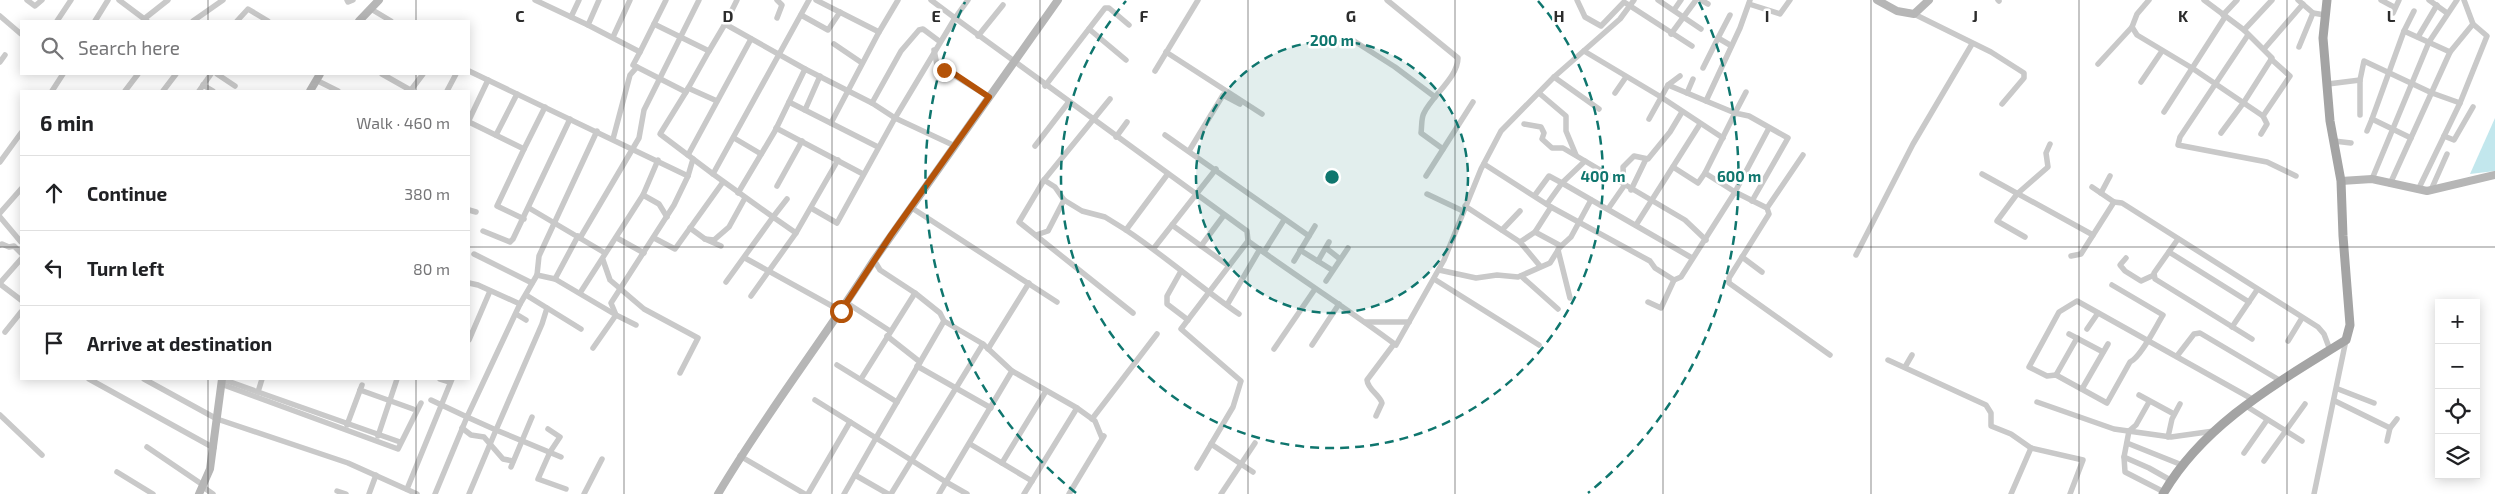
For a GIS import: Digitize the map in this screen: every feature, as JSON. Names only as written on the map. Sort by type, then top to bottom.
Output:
[{"type":"main road","points":[[2164,493],[2182,465],[2216,431],[2280,381],[2346,340],[2350,325],[2342,236],[2341,181],[2334,140],[2324,38],[2327,0]]},
{"type":"street","points":[[28,0],[36,6],[42,0]]},
{"type":"street","points":[[96,20],[108,0]]},
{"type":"street","points":[[119,0],[146,20],[160,2],[168,0]]},
{"type":"street","points":[[194,20],[223,0]]},
{"type":"street","points":[[347,0],[348,2],[352,0]]},
{"type":"street","points":[[360,20],[379,0]]},
{"type":"street","points":[[535,0],[614,37],[640,52]]},
{"type":"street","points":[[571,17],[579,0]]},
{"type":"street","points":[[588,25],[599,0]]},
{"type":"street","points":[[614,37],[630,0]]},
{"type":"street","points":[[666,0],[634,65],[660,79],[717,102]]},
{"type":"street","points":[[555,279],[639,138],[642,117],[699,0]]},
{"type":"street","points":[[737,0],[710,51],[660,134],[738,193],[796,233]]},
{"type":"street","points":[[777,0],[782,5],[777,18]]},
{"type":"street","points":[[714,174],[809,0]]},
{"type":"street","points":[[816,0],[879,32]]},
{"type":"street","points":[[831,123],[847,90],[898,0]]},
{"type":"street","points":[[931,0],[978,36],[1016,61],[1045,86],[1247,231],[1248,241],[1181,330],[1241,381],[1233,407],[1197,468]]},
{"type":"street","points":[[811,208],[838,223],[863,174],[939,41],[968,0]]},
{"type":"street","points":[[718,494],[740,456],[847,303],[874,260],[1058,0]]},
{"type":"street","points":[[1155,71],[1198,0]]},
{"type":"street","points":[[1387,0],[1458,58],[1458,62],[1424,113],[1421,133],[1444,149]]},
{"type":"street","points":[[1577,0],[1586,17],[1601,26],[1624,2],[1632,3],[1671,34],[1692,46]]},
{"type":"street","points":[[1658,0],[1701,29]]},
{"type":"street","points":[[1674,10],[1681,0]]},
{"type":"street","points":[[1671,34],[1696,0]]},
{"type":"street","points":[[1701,0],[1708,4]]},
{"type":"street","points":[[1706,100],[1730,45],[1740,28],[1749,2],[1780,14],[1790,0]]},
{"type":"street","points":[[1877,0],[1897,11],[1914,14],[1991,52],[2024,73],[2024,78],[2002,104]]},
{"type":"street","points":[[1914,14],[1929,0]]},
{"type":"street","points":[[2098,64],[2132,28],[2138,14],[2149,0]]},
{"type":"street","points":[[2204,0],[2246,33],[2264,49],[2271,60],[2290,76],[2263,116]]},
{"type":"street","points":[[2164,112],[2224,16],[2237,0]]},
{"type":"street","points":[[2272,0],[2246,33],[2216,84],[2180,137],[2178,145],[2267,162],[2296,176]]},
{"type":"street","points":[[2381,0],[2393,10],[2399,0]]},
{"type":"street","points":[[2429,0],[2447,13]]},
{"type":"street","points":[[2372,179],[2429,42],[2457,0]]},
{"type":"street","points":[[2418,190],[2460,103],[2487,36],[2473,24],[2464,0]]},
{"type":"street","points":[[58,20],[69,1]]},
{"type":"street","points":[[2264,49],[2301,2],[2313,13],[2325,15]]},
{"type":"street","points":[[1376,416],[1382,403],[1368,386],[1367,380],[1394,344],[1396,345],[1439,270],[1484,164],[1501,131],[1554,78],[1620,19],[1632,3]]},
{"type":"street","points":[[978,36],[1002,5]]},
{"type":"street","points":[[2418,37],[2437,5]]},
{"type":"street","points":[[1045,86],[1107,7],[1129,25]]},
{"type":"street","points":[[238,20],[248,8],[266,20]]},
{"type":"street","points":[[371,9],[389,20]]},
{"type":"street","points":[[801,15],[828,30],[840,12]]},
{"type":"street","points":[[2367,131],[2404,31],[2414,12]]},
{"type":"street","points":[[2299,48],[2313,13]]},
{"type":"street","points":[[1702,68],[1730,15]]},
{"type":"street","points":[[0,16],[20,33]]},
{"type":"street","points":[[654,24],[710,51]]},
{"type":"street","points":[[725,24],[872,103],[895,118],[955,146]]},
{"type":"street","points":[[2390,184],[2450,52],[2473,24]]},
{"type":"street","points":[[2132,28],[2137,35],[2192,68],[2263,116],[2266,124],[2261,134]]},
{"type":"street","points":[[1089,29],[1126,60]]},
{"type":"street","points":[[872,103],[901,51],[919,30],[923,30],[939,41]]},
{"type":"street","points":[[2404,31],[2450,52]]},
{"type":"street","points":[[1718,38],[1730,45]]},
{"type":"street","points":[[616,315],[611,302],[654,238],[688,176],[691,157],[717,102],[751,39]]},
{"type":"street","points":[[1351,39],[1395,67],[1435,97]]},
{"type":"street","points":[[834,44],[862,63]]},
{"type":"street","points":[[1856,255],[1913,144],[1972,44]]},
{"type":"street","points":[[934,50],[937,65],[989,97]]},
{"type":"street","points":[[1584,51],[1661,97],[1723,138]]},
{"type":"street","points":[[2141,82],[2162,51]]},
{"type":"street","points":[[1166,52],[1262,114]]},
{"type":"street","points":[[0,62],[5,55]]},
{"type":"street","points":[[2221,132],[2244,102],[2271,60]]},
{"type":"street","points":[[2360,114],[2360,80],[2364,61],[2432,93],[2460,103]]},
{"type":"street","points":[[613,138],[630,75],[638,68]]},
{"type":"street","points":[[738,193],[776,128],[805,68]]},
{"type":"street","points":[[470,71],[632,147],[688,176]]},
{"type":"street","points":[[53,90],[62,75]]},
{"type":"street","points":[[126,90],[137,75]]},
{"type":"street","points":[[200,90],[210,75]]},
{"type":"street","points":[[218,75],[235,86]]},
{"type":"street","points":[[384,75],[410,90]]},
{"type":"street","points":[[413,90],[421,75]]},
{"type":"street","points":[[448,90],[455,75]]},
{"type":"street","points":[[164,90],[175,76]]},
{"type":"street","points":[[805,110],[820,76]]},
{"type":"street","points":[[1649,118],[1668,85],[1680,76]]},
{"type":"street","points":[[311,90],[318,77],[337,90]]},
{"type":"street","points":[[1615,93],[1626,77]]},
{"type":"street","points":[[1554,78],[1600,109]]},
{"type":"street","points":[[1687,93],[1693,79]]},
{"type":"street","points":[[470,119],[488,80]]},
{"type":"street","points":[[2328,84],[2360,80]]},
{"type":"street","points":[[203,85],[211,90]]},
{"type":"street","points":[[1668,85],[1735,113],[1749,116],[1788,138],[1752,201]]},
{"type":"street","points":[[1673,167],[1698,183],[1705,173],[1746,92]]},
{"type":"street","points":[[1539,93],[1566,116],[1566,131],[1576,155]]},
{"type":"street","points":[[496,135],[516,94]]},
{"type":"street","points":[[1188,151],[1224,95],[1253,111]]},
{"type":"street","points":[[1110,99],[1044,180],[1018,222],[1133,313]]},
{"type":"street","points":[[789,102],[878,147]]},
{"type":"street","points":[[1035,146],[1068,102]]},
{"type":"street","points":[[1426,176],[1473,102]]},
{"type":"street","points":[[524,218],[497,206],[545,107]]},
{"type":"street","points":[[2444,136],[2454,140],[2473,107]]},
{"type":"street","points":[[1631,190],[1646,159],[1670,132],[1682,112]]},
{"type":"street","points":[[483,231],[510,242],[529,208],[570,119]]},
{"type":"street","points":[[2372,119],[2411,138]]},
{"type":"street","points":[[470,122],[524,149]]},
{"type":"street","points":[[1116,137],[1127,122]]},
{"type":"street","points":[[1524,124],[1541,128],[1544,133],[1542,138],[1552,148],[1563,148],[1576,155],[1624,186],[1685,220],[1706,240]]},
{"type":"street","points":[[1636,225],[1700,124]]},
{"type":"street","points":[[776,128],[863,174]]},
{"type":"street","points":[[1648,302],[1661,308],[1674,280],[1681,277],[1735,192],[1769,128]]},
{"type":"street","points":[[435,494],[467,417],[520,304],[537,275],[539,256],[597,131]]},
{"type":"street","points":[[0,162],[20,134]]},
{"type":"street","points":[[1166,135],[1309,236]]},
{"type":"street","points":[[734,138],[761,154]]},
{"type":"street","points":[[2334,140],[2351,144]]},
{"type":"street","points":[[777,186],[802,142]]},
{"type":"street","points":[[2025,237],[1997,221],[2017,194],[2048,167],[2046,153],[2050,144]]},
{"type":"street","points":[[2431,190],[2447,154]]},
{"type":"street","points":[[1767,208],[1803,155]]},
{"type":"street","points":[[1608,209],[1624,186],[1622,167],[1634,156],[1646,159]]},
{"type":"street","points":[[580,294],[643,195],[658,160]]},
{"type":"street","points":[[751,296],[796,233],[838,160]]},
{"type":"street","points":[[1520,242],[1535,232],[1562,183],[1585,161]]},
{"type":"street","points":[[1484,164],[1535,195],[1549,206],[1650,261],[1655,268],[1674,280]]},
{"type":"street","points":[[1154,248],[1216,169]]},
{"type":"street","points":[[1705,173],[1735,192],[1767,208],[1769,214],[1729,278],[1729,283],[1830,355]]},
{"type":"street","points":[[1982,174],[2093,235]]},
{"type":"street","points":[[1126,230],[1167,175]]},
{"type":"street","points":[[2341,181],[2372,179],[2418,190],[2431,190],[2495,175]]},
{"type":"street","points":[[1535,195],[1549,176],[1692,258]]},
{"type":"street","points":[[2101,193],[2110,176]]},
{"type":"street","points":[[1044,180],[1055,187],[1064,200],[1082,211],[1106,217],[1154,248],[1208,293],[1239,314]]},
{"type":"street","points":[[654,238],[675,249],[723,182]]},
{"type":"street","points":[[2092,187],[2114,202],[2122,203],[2256,290],[2318,327],[2324,334],[2330,350]]},
{"type":"street","points":[[20,190],[0,215],[20,241]]},
{"type":"street","points":[[1427,194],[1464,209],[1502,230],[1520,242],[1540,266]]},
{"type":"street","points":[[643,195],[659,204],[666,217]]},
{"type":"street","points":[[705,239],[714,240],[729,227],[745,198]]},
{"type":"street","points":[[726,282],[787,199]]},
{"type":"street","points":[[1036,236],[1048,231],[1064,200]]},
{"type":"street","points":[[1439,270],[1476,278],[1520,276],[1550,262],[1559,248],[1565,245],[1591,200]]},
{"type":"street","points":[[2071,256],[2081,254],[2114,202]]},
{"type":"street","points":[[529,208],[605,253]]},
{"type":"street","points":[[912,208],[1057,302]]},
{"type":"street","points":[[470,210],[476,212]]},
{"type":"street","points":[[1502,230],[1520,211]]},
{"type":"street","points":[[1201,246],[1224,215]]},
{"type":"street","points":[[1227,305],[1284,220]]},
{"type":"street","points":[[1172,224],[1229,266]]},
{"type":"street","points":[[1294,261],[1315,226]]},
{"type":"street","points":[[690,228],[705,239],[721,246]]},
{"type":"street","points":[[1535,232],[1559,248],[1570,298]]},
{"type":"street","points":[[617,238],[644,254]]},
{"type":"street","points":[[2178,239],[2154,272],[2155,279],[2252,340]]},
{"type":"street","points":[[1248,241],[1394,344]]},
{"type":"street","points":[[0,245],[14,246],[20,252]]},
{"type":"street","points":[[1318,261],[1327,245],[1340,259]]},
{"type":"street","points":[[1326,281],[1348,248]]},
{"type":"street","points":[[1300,250],[1332,270]]},
{"type":"street","points":[[2168,252],[2249,302]]},
{"type":"street","points":[[474,254],[532,284]]},
{"type":"street","points":[[1742,257],[1762,272]]},
{"type":"street","points":[[745,258],[770,270],[841,311]]},
{"type":"street","points":[[2126,258],[2120,265],[2125,271],[2141,281],[2154,275]]},
{"type":"street","points":[[20,259],[0,283],[20,299]]},
{"type":"street","points":[[603,260],[610,280],[644,309],[698,338],[680,373]]},
{"type":"street","points":[[874,260],[880,270],[940,313],[944,321],[983,344],[1012,371],[1092,419],[1104,436],[1069,494]]},
{"type":"street","points":[[1181,271],[1170,289],[1167,304],[1188,320]]},
{"type":"street","points":[[537,275],[555,279],[636,325]]},
{"type":"street","points":[[1520,276],[1558,309]]},
{"type":"street","points":[[1434,279],[1539,345]]},
{"type":"street","points":[[470,283],[520,304]]},
{"type":"street","points":[[988,349],[1029,284]]},
{"type":"street","points":[[2112,285],[2163,315],[2147,340],[2135,360],[2130,362],[2107,403],[2056,375],[2047,376],[2029,368],[2059,312],[2077,301],[2147,340],[2177,356],[2254,400]]},
{"type":"street","points":[[1274,349],[1315,289]]},
{"type":"street","points":[[2232,328],[2256,290]]},
{"type":"street","points":[[470,338],[490,291]]},
{"type":"street","points":[[860,379],[914,293]]},
{"type":"street","points":[[526,295],[581,329]]},
{"type":"street","points":[[847,303],[889,334],[918,364],[991,408]]},
{"type":"street","points":[[1312,345],[1339,304]]},
{"type":"street","points":[[469,494],[542,324],[547,308]]},
{"type":"street","points":[[5,332],[20,313]]},
{"type":"street","points":[[2087,329],[2098,313]]},
{"type":"street","points":[[516,314],[526,320]]},
{"type":"street","points":[[593,348],[616,315]]},
{"type":"street","points":[[2288,341],[2302,318]]},
{"type":"street","points":[[844,494],[944,321]]},
{"type":"street","points":[[1365,322],[1409,322]]},
{"type":"street","points":[[2177,356],[2194,334],[2200,333],[2280,381]]},
{"type":"street","points":[[1092,419],[1157,334]]},
{"type":"street","points":[[2068,334],[2103,352]]},
{"type":"street","points":[[2056,375],[2077,338]]},
{"type":"street","points":[[2314,494],[2338,389],[2346,340]]},
{"type":"street","points":[[855,475],[890,494],[983,344]]},
{"type":"street","points":[[2082,389],[2108,344]]},
{"type":"street","points":[[1905,368],[1912,355]]},
{"type":"street","points":[[1888,360],[1986,405],[1991,413],[1991,426],[2011,434],[2031,448],[2083,460],[2070,494]]},
{"type":"street","points":[[837,365],[898,402]]},
{"type":"street","points":[[939,494],[1012,371]]},
{"type":"street","points":[[93,380],[214,448]]},
{"type":"street","points":[[146,380],[217,418],[348,463],[404,490],[417,494]]},
{"type":"street","points":[[258,392],[262,380]]},
{"type":"street","points":[[377,437],[397,380]]},
{"type":"street","points":[[404,490],[451,380]]},
{"type":"street","points":[[202,489],[210,469],[214,448],[222,381]]},
{"type":"street","points":[[222,381],[258,392],[346,426]]},
{"type":"street","points":[[222,381],[377,437],[400,442]]},
{"type":"street","points":[[346,426],[361,388],[389,401],[413,409]]},
{"type":"street","points":[[2338,389],[2374,403]]},
{"type":"street","points":[[1002,463],[1046,391]]},
{"type":"street","points":[[2139,395],[2174,414]]},
{"type":"street","points":[[431,400],[561,457]]},
{"type":"street","points":[[815,400],[967,494]]},
{"type":"street","points":[[2335,401],[2390,428]]},
{"type":"street","points":[[2036,402],[2114,429],[2129,432],[2168,437],[2216,431]]},
{"type":"street","points":[[2149,402],[2136,425],[2129,432],[2124,457],[2125,472],[2164,493]]},
{"type":"street","points":[[377,437],[398,448],[421,403]]},
{"type":"street","points":[[2168,437],[2174,414],[2180,404]]},
{"type":"street","points":[[2264,461],[2304,404]]},
{"type":"street","points":[[2246,406],[2302,442]]},
{"type":"street","points":[[1024,494],[1076,408]]},
{"type":"street","points":[[0,415],[42,455]]},
{"type":"street","points":[[462,428],[471,435],[484,437],[503,459],[512,464],[532,417]]},
{"type":"street","points":[[2387,441],[2390,428],[2397,418]]},
{"type":"street","points":[[2244,453],[2267,420]]},
{"type":"street","points":[[740,456],[806,494],[850,422]]},
{"type":"street","points":[[548,429],[560,437],[550,452],[538,479],[566,489]]},
{"type":"street","points":[[1220,494],[1255,443]]},
{"type":"street","points":[[2127,443],[2182,465]]},
{"type":"street","points":[[970,444],[1032,481]]},
{"type":"street","points":[[1211,444],[1253,472]]},
{"type":"street","points":[[147,447],[202,489],[213,494]]},
{"type":"street","points":[[2011,494],[2031,448]]},
{"type":"street","points":[[2124,457],[2172,481]]},
{"type":"street","points":[[584,494],[602,459]]},
{"type":"street","points":[[117,472],[153,494]]},
{"type":"street","points":[[369,494],[376,475]]},
{"type":"street","points":[[337,491],[346,494]]},
{"type":"water","points":[[2495,118],[2495,171],[2470,174]]},
{"type":"route","points":[[841,311],[891,235],[989,97],[953,73],[944,70]]}]
